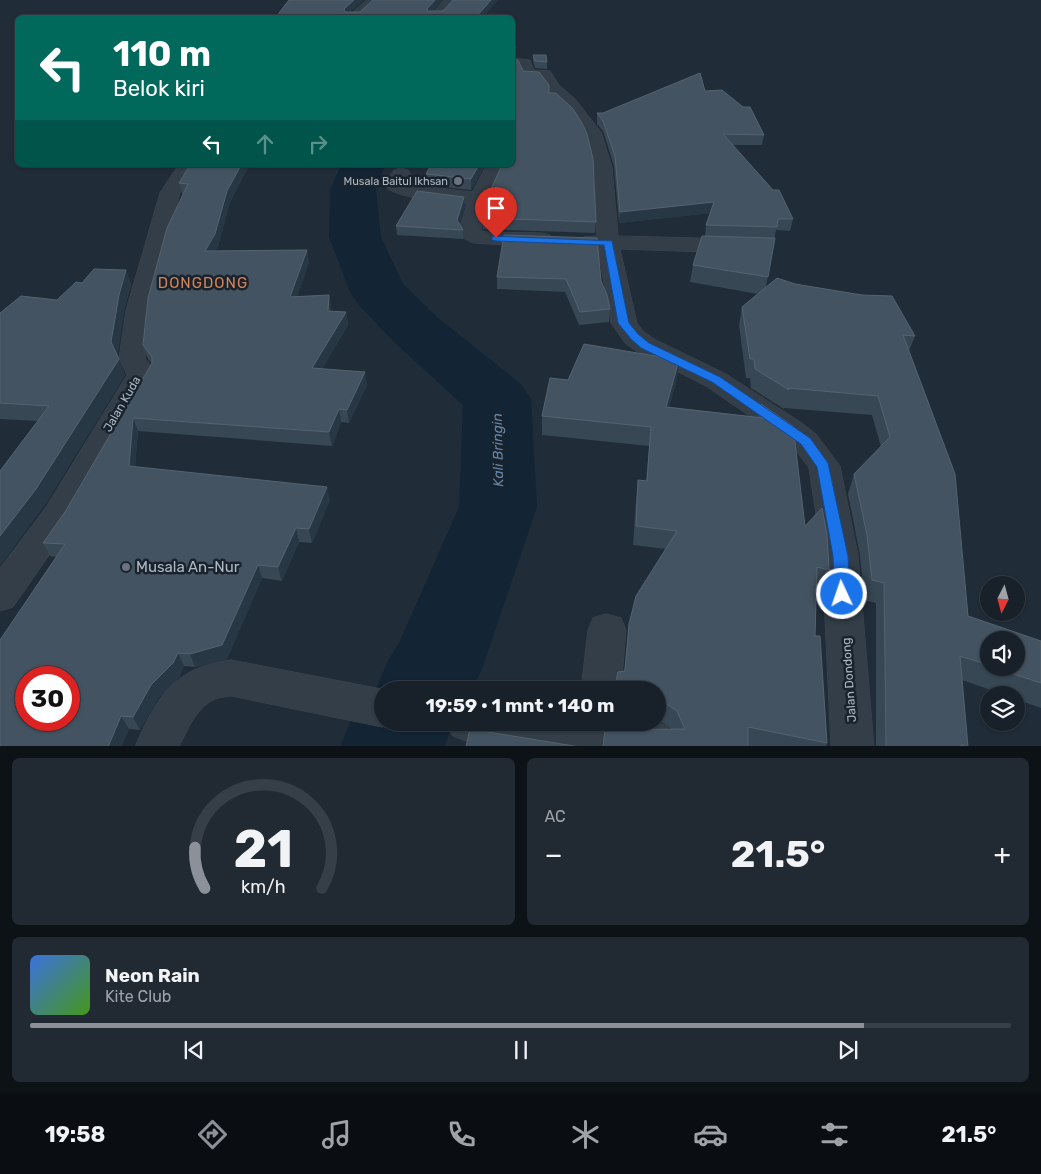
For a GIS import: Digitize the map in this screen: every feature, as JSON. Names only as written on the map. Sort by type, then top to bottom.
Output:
[{"type":"street","points":[[356,15],[374,0]]},
{"type":"street","points":[[437,15],[451,0]]},
{"type":"street","name":"Jalan Dondong","points":[[515,62],[525,63],[528,75],[545,74],[553,88],[569,102],[592,132],[603,167],[608,243],[624,323],[634,337],[645,345],[716,380],[751,402],[805,441],[824,466],[840,556],[853,746]]},
{"type":"street","name":"Jalan Kuda","points":[[0,596],[58,516],[141,375],[141,371],[133,363],[132,358],[138,310],[170,193],[187,167]]},
{"type":"street","points":[[495,167],[478,199],[470,229],[471,233],[476,237],[761,247]]},
{"type":"street","points":[[400,174],[394,185],[401,189],[478,199]]},
{"type":"street","points":[[601,681],[607,630]]},
{"type":"street","points":[[156,746],[185,697],[199,686],[213,679],[231,678],[374,706]]},
{"type":"street","points":[[524,731],[618,746]]},
{"type":"street","points":[[622,731],[653,741],[658,746]]},
{"type":"building","points":[[289,0],[354,0],[344,9],[345,12],[360,12],[373,0],[435,0],[427,11],[443,11],[453,0],[491,0],[478,15],[277,15]]},
{"type":"building","points":[[533,55],[546,55],[547,62],[535,61]]},
{"type":"building","points":[[515,60],[518,60],[523,71],[539,72],[549,85],[549,93],[556,93],[573,109],[582,123],[587,134],[593,159],[596,222],[483,218],[491,189],[501,167],[515,167]]},
{"type":"building","points":[[700,73],[705,91],[722,90],[743,107],[750,107],[764,135],[723,134],[773,190],[779,190],[793,219],[778,219],[777,227],[706,225],[714,202],[620,212],[615,156],[603,121],[597,113],[603,113]]},
{"type":"building","points":[[189,167],[240,167],[227,191],[215,234],[205,251],[307,250],[290,297],[329,295],[328,311],[346,312],[312,368],[365,372],[347,410],[339,409],[329,432],[133,418],[129,466],[327,487],[309,529],[296,528],[278,567],[258,565],[222,645],[190,654],[178,653],[173,663],[151,685],[133,717],[121,716],[108,746],[0,746],[0,640],[65,544],[43,543],[65,512],[152,363],[152,357],[143,345],[148,298],[167,228],[188,184],[179,183]]},
{"type":"building","points":[[430,167],[478,167],[471,179],[426,174]]},
{"type":"building","points":[[417,191],[464,197],[457,220],[463,230],[396,226]]},
{"type":"building","points":[[504,235],[597,238],[601,281],[610,309],[580,312],[566,279],[497,277]]},
{"type":"building","points":[[702,236],[775,238],[768,277],[693,265]]},
{"type":"building","points":[[94,269],[126,270],[119,295],[111,342],[119,359],[36,489],[0,536],[0,471],[49,406],[0,403],[0,313],[21,296],[57,300],[76,282],[82,283]]},
{"type":"building","points":[[777,278],[795,284],[862,295],[892,296],[915,336],[903,335],[955,474],[968,616],[1012,631],[980,631],[980,662],[960,656],[968,746],[886,746],[884,583],[872,580],[867,535],[854,474],[890,437],[878,396],[788,388],[789,390],[755,369],[754,359],[750,359],[742,307]]},
{"type":"building","points":[[584,344],[679,360],[666,407],[763,418],[761,404],[793,426],[805,526],[822,508],[827,535],[829,570],[817,567],[815,636],[820,636],[827,743],[748,727],[748,746],[603,746],[605,731],[666,731],[666,729],[685,729],[677,711],[666,704],[666,681],[616,681],[618,672],[625,671],[629,624],[636,596],[677,531],[636,526],[638,480],[647,481],[651,427],[542,416],[550,378],[568,380]]},
{"type":"building","points":[[1025,636],[1041,641],[1041,683],[1020,676],[1025,676]]},
{"type":"building","points":[[470,731],[482,731],[574,746],[466,746]]},
{"type":"waterway","name":"Kali Bringin","points":[[362,167],[353,190],[355,237],[378,292],[416,330],[497,399],[498,507],[435,669],[428,681]]},
{"type":"waterway","name":"Kali Bringin","points":[[392,746],[400,731]]},
{"type":"place","name":"Musala Baitul Ikhsan","points":[[458,181]]},
{"type":"place","name":"Musala An-Nur","points":[[126,567]]},
{"type":"district","name":"DONGDONG","points":[[203,283]]},
{"type":"route","points":[[496,238],[608,243],[624,323],[634,337],[645,345],[716,380],[751,402],[805,441],[817,454],[824,466],[840,556],[842,594]]}]
